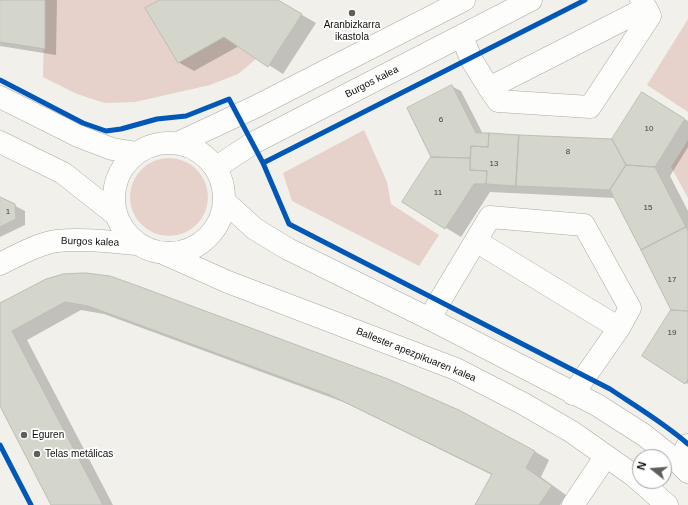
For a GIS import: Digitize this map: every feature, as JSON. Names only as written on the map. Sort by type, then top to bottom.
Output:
[{"type":"street","points":[[178,143],[262,104],[464,0]]},
{"type":"street","name":"Burgos kalea","points":[[215,168],[253,143],[531,0]]},
{"type":"street","points":[[462,36],[471,59],[489,88],[498,101],[590,107],[650,16],[643,4],[489,88]]},
{"type":"street","points":[[0,97],[78,136],[112,150],[137,153]]},
{"type":"street","points":[[0,142],[62,173],[115,214]]},
{"type":"street","points":[[178,143],[189,146],[208,159],[215,168],[222,184],[224,201],[220,218],[212,233],[198,245],[182,252],[165,254],[145,249],[127,236],[115,214],[113,196],[116,180],[124,164],[137,153],[146,147],[156,144],[178,143]]},
{"type":"street","points":[[224,201],[255,229],[288,249],[430,319],[573,394],[597,405],[685,459]]},
{"type":"street","points":[[430,319],[490,217],[584,225],[630,308],[620,328],[573,394]]},
{"type":"street","name":"Burgos kalea","points":[[0,264],[28,250],[56,241],[78,240],[137,244]]},
{"type":"street","points":[[476,241],[620,328]]},
{"type":"street","name":"Ballester apezpikuaren kalea","points":[[165,254],[228,282],[456,369],[522,402],[572,432],[633,475],[667,505]]},
{"type":"street","points":[[573,505],[606,456]]},
{"type":"shaded area","points":[[45,0],[160,0],[146,8],[178,63],[224,37],[256,59],[238,74],[210,85],[135,102],[105,103],[77,94],[43,77]]},
{"type":"shaded area","points":[[688,19],[688,112],[647,85]]},
{"type":"shaded area","points":[[364,130],[387,182],[391,204],[439,235],[419,266],[292,201],[283,173]]},
{"type":"shaded area","points":[[688,140],[688,198],[671,167]]},
{"type":"shaded area","points":[[169,158],[184,161],[196,170],[205,182],[208,197],[205,212],[196,224],[184,233],[169,236],[154,233],[142,224],[133,212],[130,197],[133,182],[142,170],[154,161]]},
{"type":"building","points":[[0,0],[45,0],[45,49],[0,42]]},
{"type":"building","points":[[160,0],[278,0],[302,14],[268,67],[224,37],[178,63],[145,8]]},
{"type":"building","points":[[452,85],[476,133],[489,133],[488,147],[471,146],[470,158],[431,157],[407,108]]},
{"type":"building","points":[[642,92],[685,119],[655,167],[626,165],[612,139]]},
{"type":"building","points":[[489,133],[519,135],[516,186],[486,184],[487,171],[470,170],[471,146],[488,147]]},
{"type":"building","points":[[519,135],[612,139],[626,165],[610,190],[516,186]]},
{"type":"building","points":[[431,157],[470,158],[470,170],[487,171],[486,184],[474,184],[445,229],[402,202]]},
{"type":"building","points":[[626,165],[655,167],[686,227],[641,250],[610,190]]},
{"type":"building","points":[[0,197],[15,204],[16,219],[0,227]]},
{"type":"building","points":[[686,227],[688,230],[688,311],[671,310],[641,250]]},
{"type":"building","points":[[86,273],[110,276],[138,286],[388,379],[459,410],[535,451],[526,468],[552,486],[539,505],[475,505],[492,474],[330,395],[88,306],[65,302],[12,331],[103,505],[51,505],[0,406],[0,303],[46,279],[63,274]]},
{"type":"building","points":[[671,310],[688,311],[688,379],[685,384],[642,356]]},
{"type":"cycle path","points":[[263,163],[585,0]]},
{"type":"cycle path","points":[[0,80],[83,123],[106,131],[121,129],[157,119],[186,116],[229,99],[263,163],[289,224],[610,389],[660,422],[688,444]]},
{"type":"cycle path","points":[[0,445],[31,505]]},
{"type":"place","name":"Aranbizkarra ikastola","points":[[352,13]]},
{"type":"place","name":"Eguren","points":[[24,435]]},
{"type":"place","name":"Telas metálicas","points":[[37,454]]}]
